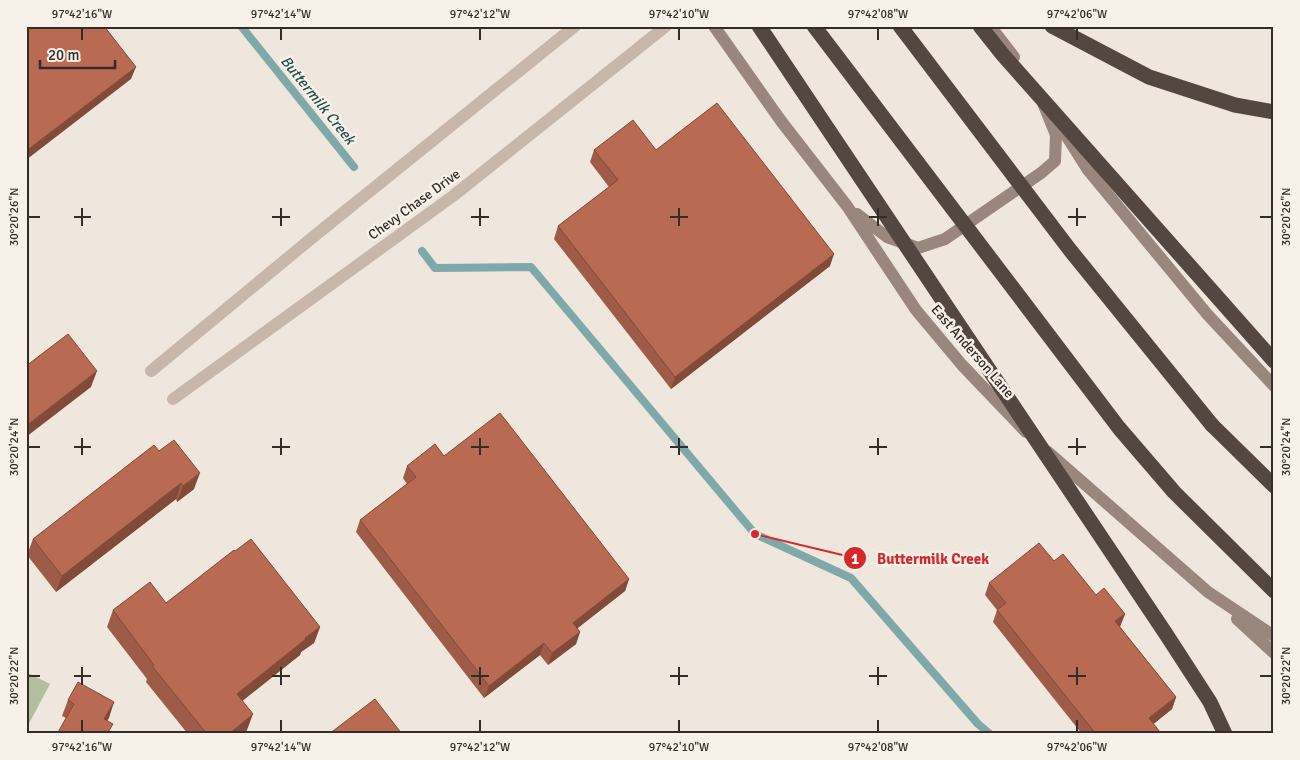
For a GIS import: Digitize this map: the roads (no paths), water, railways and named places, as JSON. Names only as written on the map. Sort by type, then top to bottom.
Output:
[{"type":"highway","points":[[759,26],[1166,634],[1210,702],[1225,734]]},
{"type":"highway","points":[[814,26],[1119,428],[1174,492],[1274,591]]},
{"type":"highway","points":[[900,26],[1070,250],[1212,425],[1274,486]]},
{"type":"highway","points":[[980,26],[1003,55],[1274,361]]},
{"type":"highway","points":[[1052,26],[1149,77],[1235,105],[1274,112]]},
{"type":"main road","name":"East Anderson Lane","points":[[714,26],[781,121],[847,206],[916,310],[962,365],[1021,428],[1208,592],[1274,636]]},
{"type":"main road","points":[[990,26],[1036,86],[1088,170],[1207,314],[1274,386]]},
{"type":"main road","points":[[847,206],[887,237],[918,248],[945,239],[1055,161],[1056,134],[1036,86]]},
{"type":"main road","points":[[1208,592],[1274,654]]},
{"type":"street","points":[[151,371],[318,233],[576,26]]},
{"type":"street","name":"Chevy Chase Drive","points":[[173,399],[453,196],[666,26]]},
{"type":"waterway","name":"Buttermilk Creek","points":[[241,26],[354,167]]},
{"type":"waterway","name":"Buttermilk Creek","points":[[422,251],[435,268],[531,267],[755,534],[851,578],[978,724],[990,734]]},
{"type":"place","name":"Buttermilk Creek","points":[[755,534]]}]
